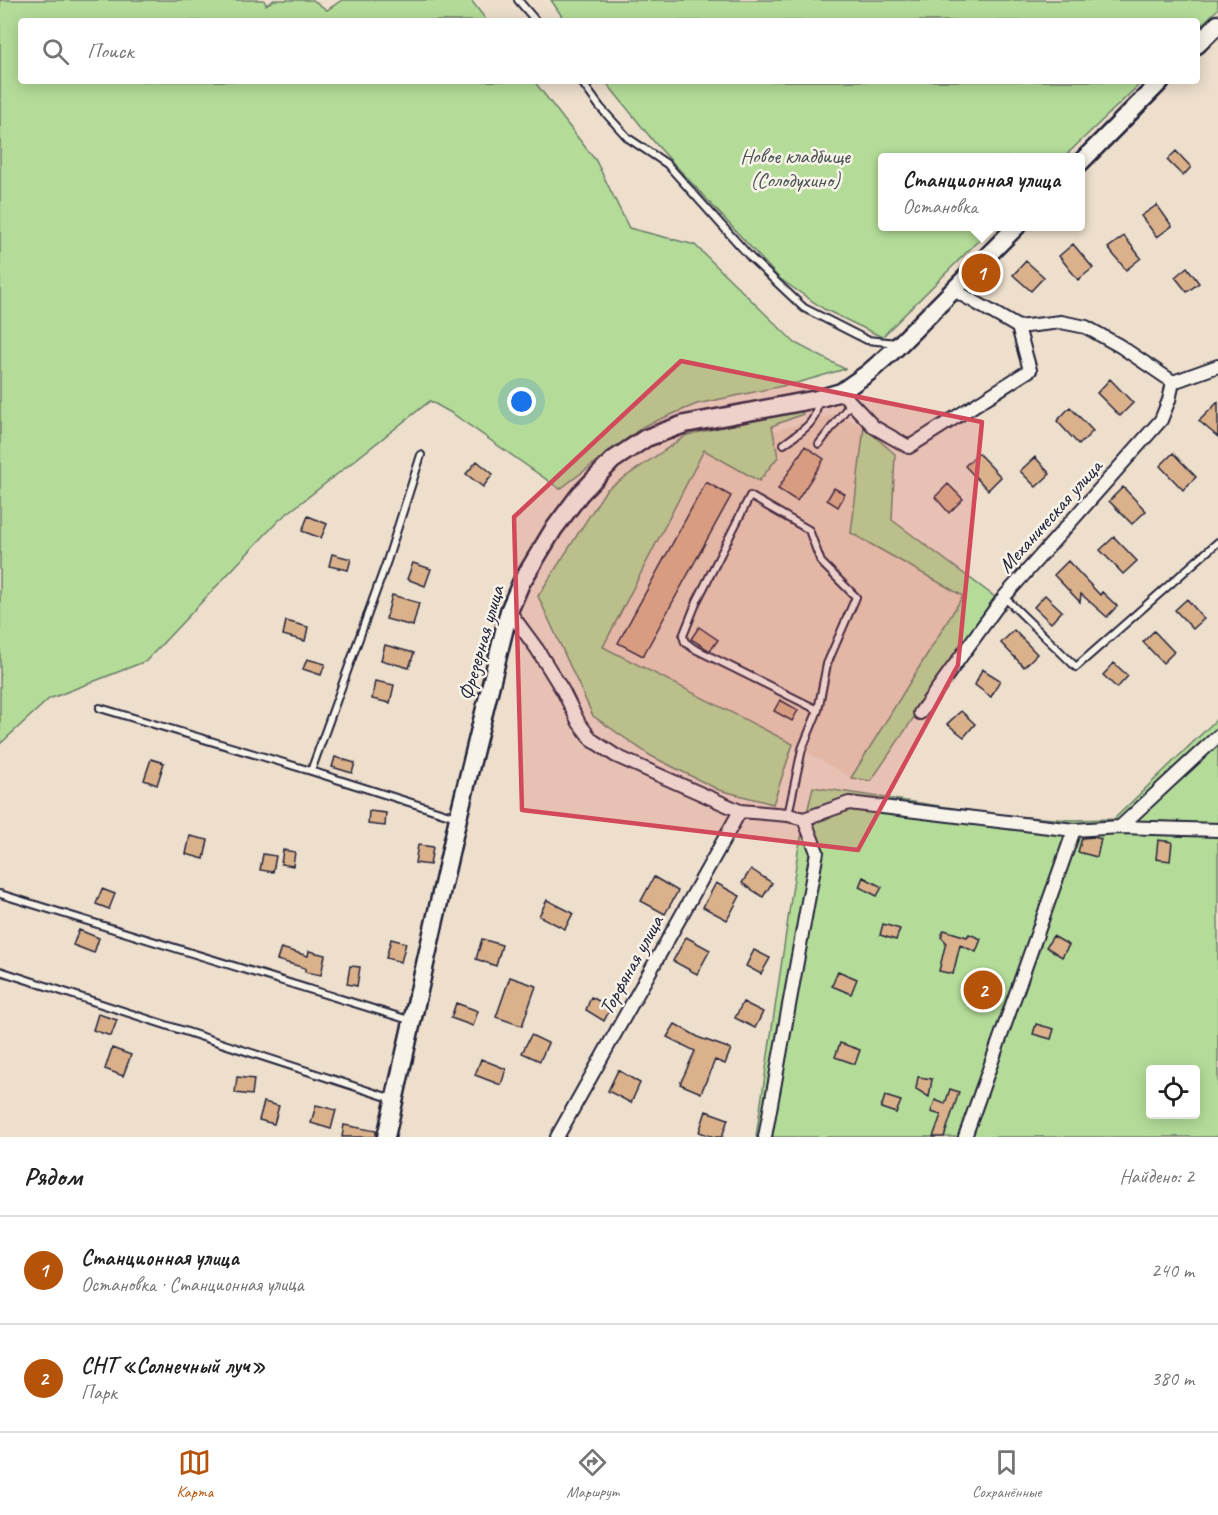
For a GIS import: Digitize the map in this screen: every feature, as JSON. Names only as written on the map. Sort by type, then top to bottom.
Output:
[{"type":"street","points":[[1200,42],[1218,24]]},
{"type":"street","points":[[1085,158],[1158,84]]},
{"type":"street","name":"Фрезерная улица","points":[[386,1137],[458,818],[509,611],[521,583],[553,530],[580,494],[613,460],[646,438],[685,424],[817,399],[846,397],[1012,231]]},
{"type":"street","points":[[954,290],[1018,327],[1061,322],[1086,327],[1120,345],[1173,382],[1218,366]]},
{"type":"street","points":[[846,397],[874,427],[909,447],[1030,370],[1018,327]]},
{"type":"street","name":"Механическая улица","points":[[920,713],[1004,597],[1161,420],[1173,382]]},
{"type":"street","points":[[509,611],[537,649],[563,691],[579,723],[592,740],[616,756],[740,812],[788,815],[804,819],[849,803],[1074,830],[1120,827],[1218,830]]},
{"type":"street","points":[[1120,827],[1218,736]]},
{"type":"street","name":"Торфяная улица","points":[[556,1137],[740,812]]},
{"type":"street","points":[[765,1137],[817,852],[804,819]]},
{"type":"street","points":[[965,1137],[1074,830]]},
{"type":"lane","points":[[518,0],[533,18]]},
{"type":"lane","points":[[583,84],[628,138],[667,164],[751,258],[804,308],[867,340],[900,344]]},
{"type":"lane","points":[[819,444],[846,397]]},
{"type":"lane","points":[[784,444],[814,419],[818,410],[817,399]]},
{"type":"lane","points":[[311,771],[387,561],[421,455]]},
{"type":"lane","points":[[788,815],[802,749],[818,711],[827,664],[856,597],[821,562],[809,530],[750,496],[697,601],[683,636],[685,642],[693,648],[818,711]]},
{"type":"lane","points":[[1004,597],[1076,667],[1218,542]]},
{"type":"lane","points":[[100,708],[458,818]]},
{"type":"lane","points":[[0,894],[412,1021]]},
{"type":"lane","points":[[0,971],[394,1100]]},
{"type":"highlighted area","points":[[681,361],[982,422],[958,665],[858,850],[522,810],[514,517]]},
{"type":"shaded area","points":[[835,414],[864,427],[851,533],[964,596],[851,778],[802,749],[603,647],[704,450]]},
{"type":"green space","points":[[0,0],[264,0],[266,5],[274,0],[313,0],[327,10],[342,0],[471,0],[485,18],[18,18],[18,84],[536,84],[596,161],[629,228],[695,245],[795,343],[845,369],[797,383],[697,404],[644,426],[560,489],[453,414],[430,401],[279,520],[146,661],[49,699],[0,744]]},
{"type":"green space","points":[[551,0],[1218,0],[1218,9],[1200,26],[1200,18],[563,18]]},
{"type":"green space","name":"Новое кладбище (Солодухино)","points":[[607,84],[1140,84],[1068,153],[878,153],[878,231],[988,231],[882,337],[824,309],[779,278],[655,143]]},
{"type":"green space","points":[[801,409],[803,414],[772,426],[778,457],[759,481],[704,450],[603,647],[793,744],[773,804],[719,790],[651,756],[593,716],[538,596],[606,490],[687,435]]},
{"type":"green space","points":[[864,427],[895,454],[892,520],[995,597],[871,781],[851,778],[963,596],[851,533]]},
{"type":"green space","points":[[1218,718],[1218,1137],[756,1137],[798,851],[813,787],[1000,815],[1071,820],[1114,819]]},
{"type":"building","points":[[1176,151],[1191,167],[1183,176],[1167,160]]},
{"type":"building","points":[[1157,205],[1172,226],[1157,237],[1141,216]]},
{"type":"building","points":[[1124,236],[1141,258],[1126,270],[1108,248]]},
{"type":"building","points":[[1073,244],[1093,268],[1078,280],[1059,256]]},
{"type":"building","points":[[1026,261],[1044,277],[1031,291],[1013,275]]},
{"type":"building","points":[[1187,267],[1199,283],[1187,292],[1175,277]]},
{"type":"building","points":[[1110,379],[1133,403],[1120,416],[1097,393]]},
{"type":"building","points":[[1218,402],[1218,437],[1199,421]]},
{"type":"building","points":[[1070,407],[1093,431],[1079,445],[1057,421]]},
{"type":"building","points":[[805,446],[824,459],[797,501],[778,489]]},
{"type":"building","points":[[978,453],[1001,477],[988,490],[965,466]]},
{"type":"building","points":[[1173,453],[1196,477],[1183,490],[1160,466]]},
{"type":"building","points":[[1035,457],[1050,474],[1036,487],[1020,471]]},
{"type":"building","points":[[477,461],[493,474],[483,487],[466,474]]},
{"type":"building","points":[[706,482],[731,496],[643,656],[618,643]]},
{"type":"building","points":[[948,484],[963,499],[949,513],[935,497]]},
{"type":"building","points":[[1123,487],[1146,511],[1132,524],[1109,501]]},
{"type":"building","points":[[834,488],[845,494],[838,507],[827,500]]},
{"type":"building","points":[[308,516],[327,524],[321,538],[302,531]]},
{"type":"building","points":[[1114,537],[1137,561],[1123,574],[1100,550]]},
{"type":"building","points":[[332,554],[351,559],[348,570],[329,566]]},
{"type":"building","points":[[1068,561],[1100,595],[1102,592],[1117,606],[1107,617],[1081,594],[1080,602],[1054,575]]},
{"type":"building","points":[[413,563],[431,569],[425,586],[407,579]]},
{"type":"building","points":[[392,595],[419,603],[413,626],[386,619]]},
{"type":"building","points":[[1045,595],[1062,611],[1051,623],[1034,607]]},
{"type":"building","points":[[1187,599],[1204,619],[1193,629],[1175,610]]},
{"type":"building","points":[[286,621],[308,627],[305,641],[283,635]]},
{"type":"building","points":[[699,627],[718,640],[710,651],[691,639]]},
{"type":"building","points":[[1014,630],[1037,654],[1024,667],[1001,643]]},
{"type":"building","points":[[1154,631],[1174,652],[1163,663],[1143,642]]},
{"type":"building","points":[[385,645],[414,653],[409,668],[381,660]]},
{"type":"building","points":[[307,659],[325,664],[321,675],[303,669]]},
{"type":"building","points":[[1114,663],[1128,676],[1117,688],[1103,675]]},
{"type":"building","points":[[982,669],[1000,680],[991,697],[975,685]]},
{"type":"building","points":[[375,681],[394,685],[390,703],[372,699]]},
{"type":"building","points":[[780,700],[798,710],[792,721],[774,711]]},
{"type":"building","points":[[961,711],[975,724],[964,737],[947,724]]},
{"type":"building","points":[[335,757],[355,763],[352,773],[332,767]]},
{"type":"building","points":[[151,759],[164,763],[157,785],[144,780]]},
{"type":"building","points":[[369,811],[386,813],[385,826],[368,824]]},
{"type":"building","points":[[190,836],[208,840],[204,859],[186,854]]},
{"type":"building","points":[[1082,838],[1101,839],[1097,857],[1078,852]]},
{"type":"building","points":[[1158,840],[1172,842],[1170,861],[1156,859]]},
{"type":"building","points":[[418,845],[433,847],[430,865],[415,863]]},
{"type":"building","points":[[283,850],[295,852],[293,866],[281,864]]},
{"type":"building","points":[[263,854],[276,856],[273,872],[260,870]]},
{"type":"building","points":[[751,869],[772,883],[763,897],[742,883]]},
{"type":"building","points":[[654,877],[678,891],[665,914],[641,901]]},
{"type":"building","points":[[863,877],[882,887],[877,896],[859,887]]},
{"type":"building","points":[[716,883],[740,896],[727,920],[703,907]]},
{"type":"building","points":[[102,889],[115,894],[109,909],[96,904]]},
{"type":"building","points":[[547,900],[573,913],[565,929],[539,916]]},
{"type":"building","points":[[883,924],[900,929],[896,940],[880,935]]},
{"type":"building","points":[[79,930],[99,938],[94,953],[73,945]]},
{"type":"building","points":[[944,930],[967,937],[969,934],[981,939],[976,952],[960,945],[953,974],[939,971],[946,942],[941,937]]},
{"type":"building","points":[[1053,936],[1069,945],[1062,957],[1046,947]]},
{"type":"building","points":[[686,937],[710,950],[697,974],[673,961]]},
{"type":"building","points":[[391,939],[406,943],[401,962],[386,958]]},
{"type":"building","points":[[482,939],[502,945],[496,966],[476,959]]},
{"type":"building","points":[[281,948],[308,956],[309,951],[325,955],[321,975],[305,972],[305,968],[277,960]]},
{"type":"building","points":[[754,950],[770,958],[761,974],[746,966]]},
{"type":"building","points":[[350,966],[360,967],[357,986],[347,984]]},
{"type":"building","points":[[838,971],[857,979],[851,994],[832,986]]},
{"type":"building","points":[[510,977],[536,986],[522,1026],[496,1017]]},
{"type":"building","points":[[591,997],[611,1007],[604,1021],[586,1010]]},
{"type":"building","points":[[743,1002],[763,1012],[755,1028],[735,1018]]},
{"type":"building","points":[[456,1003],[478,1011],[473,1026],[451,1018]]},
{"type":"building","points":[[98,1014],[117,1020],[111,1036],[93,1030]]},
{"type":"building","points":[[675,1024],[700,1038],[731,1049],[725,1064],[715,1060],[701,1093],[680,1084],[695,1051],[667,1037]]},
{"type":"building","points":[[1036,1024],[1054,1029],[1051,1039],[1033,1034]]},
{"type":"building","points":[[531,1035],[548,1043],[540,1061],[522,1053]]},
{"type":"building","points":[[840,1043],[860,1050],[855,1064],[835,1057]]},
{"type":"building","points":[[112,1048],[131,1055],[123,1076],[105,1069]]},
{"type":"building","points":[[481,1059],[506,1069],[501,1085],[475,1075]]},
{"type":"building","points":[[618,1070],[640,1083],[631,1103],[608,1091]]},
{"type":"building","points":[[237,1077],[254,1079],[252,1095],[235,1093]]},
{"type":"building","points":[[918,1077],[932,1079],[929,1097],[916,1089]]},
{"type":"building","points":[[950,1089],[959,1092],[944,1137],[933,1137],[941,1115],[931,1112],[935,1100],[945,1104]]},
{"type":"building","points":[[885,1096],[901,1101],[896,1113],[881,1108]]},
{"type":"building","points":[[264,1102],[279,1106],[274,1124],[259,1120]]},
{"type":"building","points":[[316,1105],[336,1110],[331,1129],[311,1123]]},
{"type":"building","points":[[706,1111],[728,1119],[722,1137],[699,1132]]},
{"type":"building","points":[[344,1125],[376,1131],[376,1137],[342,1137]]},
{"type":"place","name":"Станционная улица","points":[[981,273]]},
{"type":"place","name":"СНТ «Солнечный луч»","points":[[983,990]]}]
